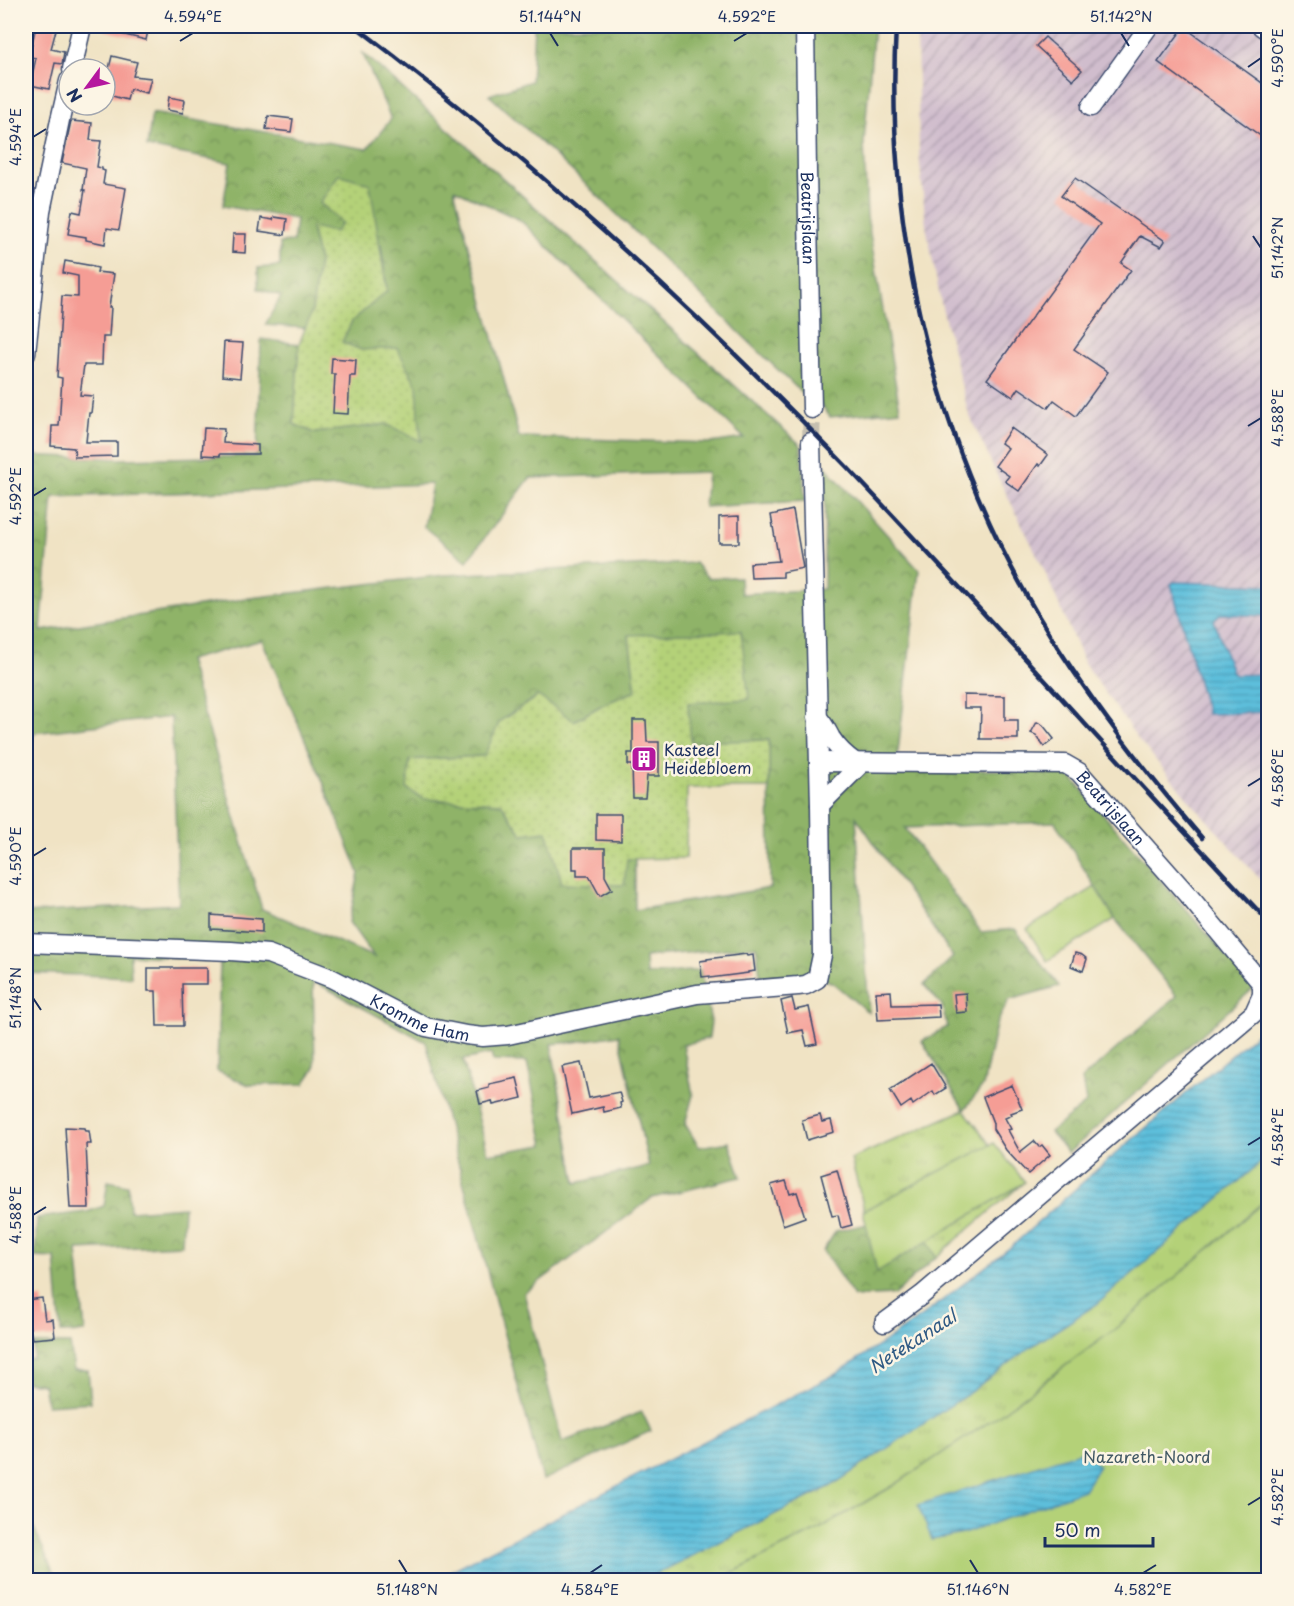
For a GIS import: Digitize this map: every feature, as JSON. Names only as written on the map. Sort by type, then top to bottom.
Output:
[{"type":"street","points":[[75,57],[82,26]]},
{"type":"street","name":"Beatrijslaan","points":[[805,26],[812,410]]},
{"type":"street","points":[[1092,107],[1149,26]]},
{"type":"street","points":[[1261,26],[1269,31]]},
{"type":"street","points":[[26,353],[41,212],[61,117]]},
{"type":"street","points":[[812,442],[820,805]]},
{"type":"street","points":[[817,717],[844,754],[859,763],[820,805]]},
{"type":"street","name":"Beatrijslaan","points":[[819,762],[1065,764],[1072,767],[1193,901],[1262,984],[1262,995],[1254,1013],[922,1295],[884,1323]]},
{"type":"street","name":"Kromme Ham","points":[[26,943],[268,954],[331,978],[426,1027],[483,1037],[508,1035],[697,994],[806,985],[818,979],[822,954],[820,805]]},
{"type":"shaded area","points":[[917,26],[1268,26],[1268,888],[1138,739],[1084,663],[1042,565],[968,412],[941,303],[926,226],[919,154]]},
{"type":"green space","points":[[534,26],[874,26],[864,142],[867,216],[900,410],[830,417],[806,384],[804,395],[572,171],[489,95],[531,81]]},
{"type":"green space","points":[[362,52],[801,445],[805,501],[704,507],[707,472],[530,478],[467,561],[424,527],[432,484],[53,497],[41,631],[250,598],[444,575],[695,563],[708,578],[740,577],[741,594],[824,589],[825,466],[919,570],[896,770],[1065,770],[1254,988],[1068,1153],[1050,1132],[1086,1103],[1082,1079],[1177,996],[1115,919],[1055,822],[905,828],[981,932],[1015,929],[1059,986],[1009,1000],[996,1025],[983,1086],[964,1110],[922,1041],[947,1027],[942,1005],[924,985],[953,957],[856,817],[869,1013],[833,983],[826,980],[761,981],[756,946],[645,957],[646,975],[700,970],[711,1021],[709,1038],[683,1045],[693,1095],[685,1124],[699,1147],[729,1142],[741,1177],[652,1198],[524,1293],[562,1442],[642,1412],[651,1431],[543,1480],[426,1042],[313,981],[315,1068],[304,1084],[249,1085],[217,1071],[220,960],[130,955],[131,977],[26,973],[26,913],[179,904],[171,717],[33,733],[26,823],[26,455],[120,459],[257,456],[261,339],[299,344],[294,424],[314,433],[386,424],[421,440],[361,350],[342,342],[352,321],[387,290],[381,246],[320,203],[342,222],[336,232],[311,228],[319,262],[312,311],[306,328],[265,325],[281,296],[258,289],[258,268],[280,266],[280,243],[293,242],[296,219],[223,206],[230,163],[147,147],[152,113],[367,149],[391,119]],"holes":[[[454,189],[520,220],[744,438],[711,443],[519,437]],[[629,636],[687,703],[691,742],[769,740],[770,888],[635,910],[635,858],[626,859],[547,831],[522,834],[501,803],[424,799],[410,760],[484,756],[574,721],[604,704],[636,691]],[[262,640],[321,777],[359,873],[349,922],[374,957],[262,909],[188,660]],[[619,1035],[649,1166],[576,1183],[551,1044]],[[491,1054],[493,1061],[527,1062],[544,1145],[488,1154],[463,1060]]]},
{"type":"green space","points":[[339,174],[370,184],[387,291],[352,321],[342,342],[361,350],[397,348],[417,386],[421,441],[386,424],[314,433],[294,424],[299,344],[312,311],[319,262],[311,227],[335,232],[342,223],[320,203]]},
{"type":"green space","points":[[741,631],[749,699],[688,703],[691,742],[769,740],[769,788],[687,788],[686,858],[627,859],[624,885],[562,883],[547,831],[522,834],[501,803],[424,799],[407,789],[410,760],[484,756],[500,721],[538,696],[574,721],[604,704],[636,691],[629,635]]},
{"type":"green space","points":[[1095,887],[1115,919],[1047,961],[1027,929]]},
{"type":"green space","points":[[964,1110],[1021,1185],[936,1257],[927,1240],[868,1224],[851,1159]]},
{"type":"green space","points":[[994,1143],[1025,1182],[877,1272],[863,1211]]},
{"type":"green space","points":[[1268,1156],[1268,1327],[1099,1341],[995,1418],[893,1486],[819,1529],[718,1580],[644,1580],[831,1486],[969,1393],[1032,1346],[1097,1304]]},
{"type":"green space","points":[[108,1181],[128,1185],[130,1211],[184,1207],[182,1245],[77,1250],[85,1332],[61,1333],[55,1258],[35,1257],[37,1218],[87,1212],[104,1206]]},
{"type":"green space","name":"Nazareth-Noord","points":[[1268,1198],[1268,1580],[718,1580],[819,1529],[893,1486],[995,1418],[1115,1329]]},
{"type":"green space","points":[[868,1224],[927,1240],[936,1257],[894,1295],[854,1297],[823,1251],[836,1231]]},
{"type":"green space","points":[[34,1344],[70,1344],[74,1370],[88,1370],[91,1402],[47,1405],[43,1384],[26,1382],[26,1359],[33,1359]]},
{"type":"green space","points":[[26,1510],[57,1580],[26,1580]]},
{"type":"water","points":[[1174,582],[1268,585],[1268,616],[1220,614],[1214,620],[1232,673],[1235,675],[1268,674],[1268,712],[1207,714],[1171,584]]},
{"type":"water","name":"Netekanaal","points":[[1268,1025],[1268,1156],[1097,1304],[1032,1346],[969,1393],[831,1486],[644,1580],[433,1580],[836,1374],[883,1343],[926,1313],[1012,1246],[1093,1173]]},
{"type":"water","points":[[1082,1451],[1099,1466],[1084,1490],[963,1534],[932,1540],[918,1505]]},
{"type":"building","points":[[36,26],[57,26],[51,49],[64,52],[63,57],[57,57],[49,89],[30,85],[36,58],[29,57]]},
{"type":"building","points":[[105,26],[149,26],[146,40],[104,30]]},
{"type":"building","points":[[1184,27],[1269,88],[1269,142],[1158,62]]},
{"type":"building","points":[[1045,37],[1082,70],[1073,80],[1036,46]]},
{"type":"building","points":[[117,57],[137,62],[133,76],[151,78],[147,93],[130,89],[127,100],[117,97]]},
{"type":"building","points":[[169,97],[185,100],[183,113],[167,110]]},
{"type":"building","points":[[268,116],[293,119],[291,132],[266,129]]},
{"type":"building","points":[[71,121],[92,123],[90,140],[101,141],[97,167],[105,171],[103,184],[126,188],[119,230],[107,228],[105,244],[86,240],[86,237],[68,234],[72,211],[81,213],[86,168],[62,163]]},
{"type":"building","points":[[1075,178],[1165,241],[1161,247],[1140,236],[1121,263],[1131,270],[1074,349],[1108,372],[1076,416],[1054,400],[1048,408],[1019,388],[1013,397],[987,379],[1100,224],[1061,196]]},
{"type":"building","points":[[274,217],[287,219],[285,235],[259,231],[261,218],[273,220]]},
{"type":"building","points":[[233,234],[246,234],[245,253],[232,252]]},
{"type":"building","points":[[65,261],[93,266],[98,268],[97,272],[114,274],[109,307],[111,307],[109,337],[103,337],[102,365],[84,365],[80,395],[93,396],[86,442],[117,442],[117,456],[75,457],[74,448],[51,446],[52,426],[59,426],[62,378],[57,377],[62,296],[78,297],[78,276],[63,273]]},
{"type":"building","points":[[224,342],[243,343],[240,378],[222,376]]},
{"type":"building","points":[[332,358],[356,360],[355,376],[350,376],[348,414],[333,413],[335,374],[331,374]]},
{"type":"building","points":[[204,428],[224,429],[223,443],[258,445],[258,454],[202,455]]},
{"type":"building","points":[[1011,428],[1048,455],[1040,466],[1038,464],[1019,491],[1005,481],[1009,476],[995,466],[1008,448],[1001,443]]},
{"type":"building","points":[[793,510],[803,568],[783,572],[783,577],[751,578],[750,563],[779,561],[771,515]]},
{"type":"building","points":[[739,516],[739,543],[719,543],[719,517]]},
{"type":"building","points":[[964,695],[1005,696],[1005,720],[1018,720],[1018,739],[980,739],[981,708],[964,708]]},
{"type":"building","name":"Kasteel Heidebloem","points":[[633,720],[646,720],[647,742],[659,742],[659,776],[647,776],[645,798],[633,798],[632,765],[628,765],[628,753],[633,753]]},
{"type":"building","points":[[1037,722],[1043,725],[1054,739],[1044,747],[1036,735],[1031,733]]},
{"type":"building","points":[[596,814],[621,814],[621,841],[596,840]]},
{"type":"building","points":[[573,848],[605,848],[605,876],[612,889],[600,896],[589,876],[577,876],[577,869],[573,869]]},
{"type":"building","points":[[211,915],[262,919],[262,932],[211,929]]},
{"type":"building","points":[[1075,953],[1087,959],[1083,971],[1071,966]]},
{"type":"building","points":[[746,954],[747,956],[753,955],[755,971],[710,978],[710,976],[702,977],[700,961]]},
{"type":"building","points":[[148,968],[207,968],[207,984],[182,984],[183,1026],[157,1026],[156,991],[148,991]]},
{"type":"building","points":[[891,991],[892,1005],[938,1004],[939,1017],[878,1020],[876,992]]},
{"type":"building","points":[[966,993],[967,1012],[956,1013],[954,994]]},
{"type":"building","points":[[792,998],[795,1010],[809,1007],[817,1044],[807,1046],[803,1030],[788,1033],[781,1001]]},
{"type":"building","points":[[581,1063],[589,1098],[619,1092],[621,1108],[604,1112],[603,1107],[572,1114],[562,1067]]},
{"type":"building","points":[[931,1063],[946,1088],[935,1095],[933,1091],[913,1105],[911,1101],[901,1108],[890,1090]]},
{"type":"building","points":[[517,1078],[522,1098],[493,1105],[492,1101],[480,1104],[477,1091],[489,1088],[489,1084]]},
{"type":"building","points":[[1012,1085],[1022,1109],[1005,1118],[1011,1129],[1008,1130],[1020,1152],[1034,1141],[1039,1147],[1042,1145],[1050,1155],[1028,1174],[1006,1150],[993,1129],[983,1097]]},
{"type":"building","points":[[820,1115],[822,1122],[831,1120],[834,1132],[807,1140],[802,1120]]},
{"type":"building","points":[[65,1127],[84,1128],[85,1131],[89,1131],[91,1144],[86,1144],[89,1208],[70,1208]]},
{"type":"building","points":[[837,1170],[852,1225],[841,1228],[838,1215],[832,1216],[821,1175]]},
{"type":"building","points":[[786,1181],[790,1194],[797,1192],[805,1217],[783,1225],[771,1185]]},
{"type":"building","points":[[42,1298],[45,1320],[53,1319],[55,1337],[32,1339],[29,1324],[26,1325],[26,1300]]},
{"type":"tunnel","points":[[811,442],[812,409]]},
{"type":"railway","points":[[355,26],[548,182],[671,293],[731,351],[901,524],[1268,921]]},
{"type":"railway","points":[[896,26],[895,106],[899,185],[910,264],[926,342],[948,418],[977,493],[1010,565],[1050,635],[1122,739],[1202,838]]},
{"type":"place","name":"Kasteel Heidebloem","points":[[644,759]]}]
